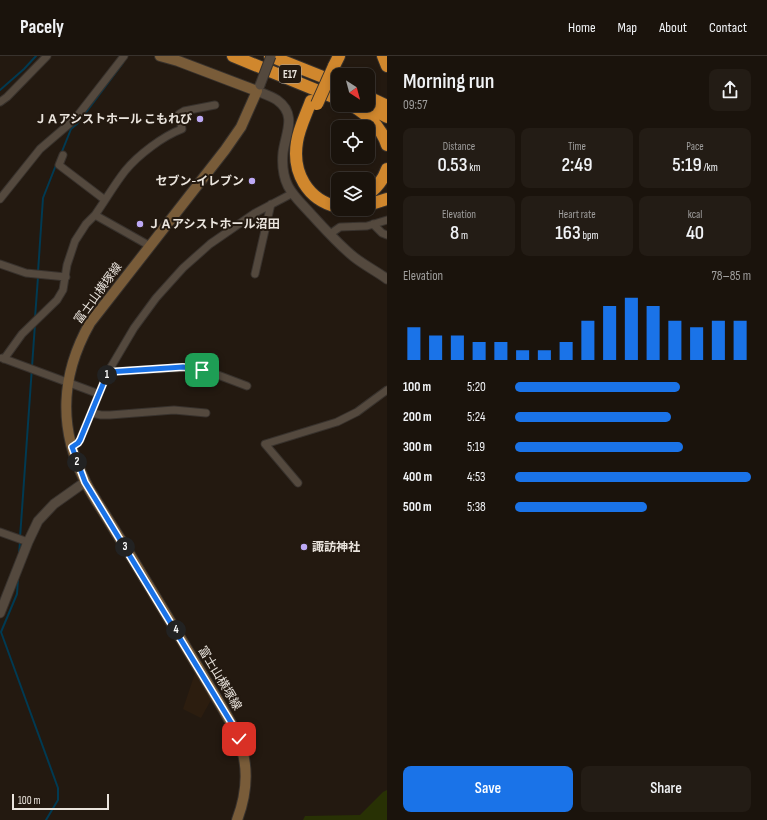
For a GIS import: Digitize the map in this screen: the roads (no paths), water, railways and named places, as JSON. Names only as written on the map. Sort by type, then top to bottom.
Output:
[{"type":"highway","points":[[233,56],[331,96]]},
{"type":"highway","name":"E17","points":[[242,56],[331,90]]},
{"type":"highway","name":"E17","points":[[270,56],[331,80]]},
{"type":"highway","points":[[383,56],[387,66]]},
{"type":"highway","points":[[331,204],[324,202],[311,193],[303,183],[298,169],[296,152],[302,125],[314,103],[333,60]]},
{"type":"highway","points":[[375,100],[387,106]]},
{"type":"highway","points":[[314,103],[305,140],[305,167],[308,175],[318,188],[331,197]]},
{"type":"highway","points":[[375,111],[387,117]]},
{"type":"highway","points":[[360,112],[372,121],[381,131],[387,145]]},
{"type":"highway","points":[[375,188],[381,182],[387,169]]},
{"type":"highway","points":[[375,203],[387,199]]},
{"type":"main road","points":[[160,56],[258,88]]},
{"type":"main road","name":"富士山横塚線","points":[[237,820],[247,777],[244,754],[236,732],[179,635],[85,482],[72,447],[67,416],[68,382],[73,359],[90,322],[234,137],[258,88]]},
{"type":"street","points":[[0,102],[7,97],[47,56]]},
{"type":"street","points":[[0,199],[40,149],[75,119],[124,56]]},
{"type":"street","points":[[270,56],[258,88],[281,103],[287,112],[289,122],[283,153],[283,168],[286,180],[293,192],[330,234],[355,258],[387,279]]},
{"type":"street","points":[[99,394],[2,358],[22,334],[57,300],[63,290],[67,265],[75,241],[125,171],[135,161],[171,133],[182,129],[179,114],[184,111],[215,105]]},
{"type":"street","points":[[63,154],[59,165],[105,200]]},
{"type":"street","points":[[72,447],[80,440],[108,372],[140,319],[156,298],[183,268],[222,235],[293,192]]},
{"type":"street","points":[[255,274],[271,204]]},
{"type":"street","points":[[95,215],[150,246]]},
{"type":"street","points":[[330,234],[340,227],[373,224],[387,220]]},
{"type":"street","points":[[373,224],[382,233],[387,235]]},
{"type":"street","points":[[0,264],[26,273],[66,277]]},
{"type":"street","points":[[108,372],[192,367],[247,386]]},
{"type":"street","points":[[298,483],[265,444],[337,422],[357,412],[387,390]]},
{"type":"street","points":[[92,413],[110,415],[174,410],[206,413]]},
{"type":"street","points":[[0,613],[28,542],[38,521],[47,509],[60,498],[85,482]]},
{"type":"street","points":[[0,532],[28,542]]},
{"type":"waterway","points":[[0,90],[24,69],[36,56]]},
{"type":"waterway","points":[[61,154],[71,129],[78,123],[123,63],[119,56]]},
{"type":"waterway","points":[[38,272],[43,198],[56,165]]},
{"type":"waterway","points":[[35,318],[38,277]]},
{"type":"waterway","points":[[20,538],[35,324]]},
{"type":"waterway","points":[[19,554],[20,542]]},
{"type":"waterway","points":[[18,578],[17,594],[1,632],[58,788],[58,800],[46,820]]},
{"type":"place","name":"ＪＡアシストホール こもれび","points":[[200,119]]},
{"type":"place","name":"セブン-イレブン","points":[[252,181]]},
{"type":"place","name":"ＪＡアシストホール沼田","points":[[140,224]]},
{"type":"place","name":"諏訪神社","points":[[304,547]]}]
